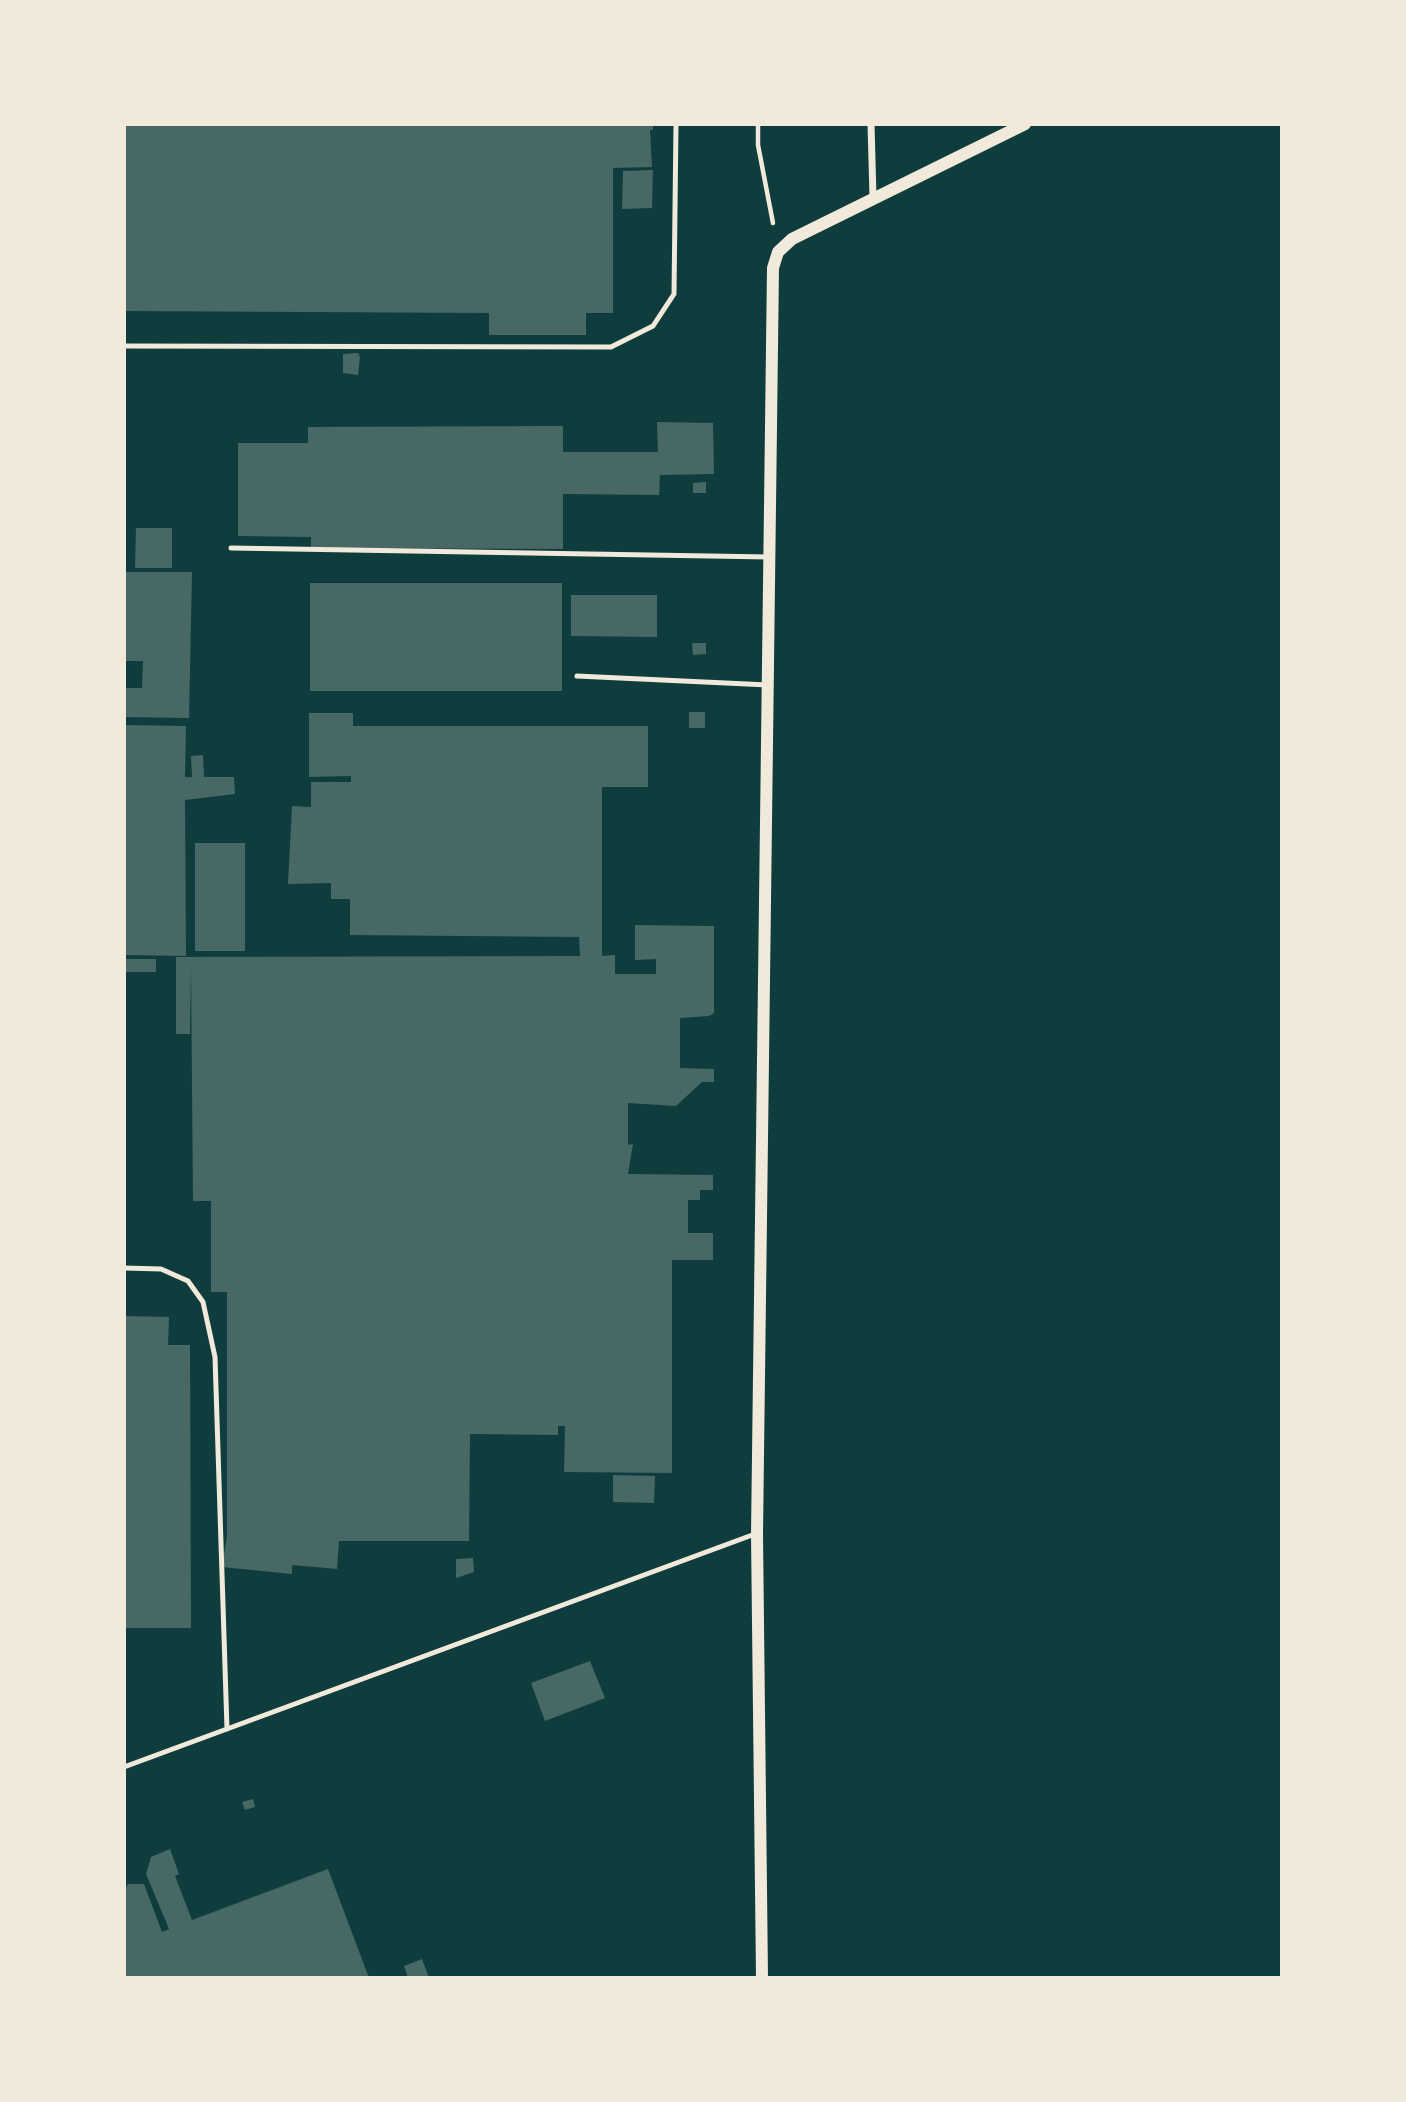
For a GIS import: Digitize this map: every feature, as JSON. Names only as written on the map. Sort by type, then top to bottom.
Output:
[{"type":"street","points":[[871,124],[873,197]]},
{"type":"street","points":[[762,1978],[757,1534],[773,268],[778,252],[792,239],[1025,124]]},
{"type":"lane","points":[[124,346],[611,347],[653,326],[674,294],[676,124]]},
{"type":"lane","points":[[231,548],[769,557]]},
{"type":"lane","points":[[577,676],[768,685]]},
{"type":"lane","points":[[124,1268],[161,1269],[188,1281],[204,1302],[215,1357],[226,1729]]},
{"type":"lane","points":[[124,1767],[757,1534]]},
{"type":"path","points":[[758,124],[758,145],[778,252]]},
{"type":"building","points":[[124,124],[653,124],[653,130],[650,130],[652,167],[613,168],[613,313],[586,313],[586,335],[489,335],[489,313],[124,311]]},
{"type":"building","points":[[653,170],[652,208],[622,209],[623,171]]},
{"type":"building","points":[[358,353],[358,375],[343,373],[343,354]]},
{"type":"building","points":[[657,422],[713,423],[714,474],[660,475],[659,495],[563,494],[563,549],[311,548],[311,537],[238,536],[238,443],[308,443],[308,427],[563,426],[563,452],[658,452]]},
{"type":"building","points":[[706,482],[706,493],[693,493],[693,483]]},
{"type":"building","points":[[136,528],[172,528],[172,568],[135,568]]},
{"type":"building","points":[[124,572],[192,572],[189,718],[124,717],[124,688],[142,688],[143,661],[124,661]]},
{"type":"building","points":[[310,583],[562,583],[562,691],[310,691]]},
{"type":"building","points":[[571,595],[657,595],[657,637],[571,636]]},
{"type":"building","points":[[692,643],[706,643],[706,654],[693,655]]},
{"type":"building","points":[[689,712],[705,712],[705,728],[689,728]]},
{"type":"building","points":[[309,713],[353,713],[353,726],[648,726],[648,787],[602,787],[602,956],[615,955],[615,974],[656,974],[656,959],[635,960],[635,925],[714,926],[714,1013],[709,1016],[680,1018],[680,1068],[714,1069],[714,1082],[702,1082],[676,1106],[628,1103],[628,1145],[633,1144],[628,1174],[713,1175],[713,1190],[700,1190],[700,1200],[688,1200],[688,1233],[713,1233],[713,1260],[672,1260],[672,1473],[564,1472],[565,1426],[558,1426],[558,1435],[470,1434],[469,1541],[339,1541],[337,1569],[292,1565],[292,1574],[222,1567],[227,1536],[227,1292],[211,1292],[211,1201],[193,1201],[191,966],[190,1034],[176,1034],[176,957],[580,956],[579,937],[350,935],[350,899],[331,899],[331,883],[288,884],[292,806],[311,807],[311,782],[351,782],[351,776],[309,777]]},
{"type":"building","points":[[124,725],[186,726],[185,777],[192,777],[191,756],[203,755],[204,777],[234,777],[235,794],[185,800],[186,956],[124,955]]},
{"type":"building","points":[[195,843],[245,843],[245,951],[195,951]]},
{"type":"building","points":[[125,959],[156,959],[156,972],[125,972]]},
{"type":"building","points":[[124,1316],[169,1317],[168,1345],[190,1345],[191,1628],[124,1628]]},
{"type":"building","points":[[613,1475],[655,1476],[654,1503],[613,1502]]},
{"type":"building","points":[[473,1558],[474,1572],[456,1578],[456,1559]]},
{"type":"building","points":[[590,1661],[605,1698],[545,1721],[531,1683]]},
{"type":"building","points":[[253,1799],[255,1807],[245,1810],[242,1802]]},
{"type":"building","points":[[170,1849],[179,1874],[175,1876],[192,1920],[328,1869],[369,1978],[124,1978],[124,1891],[128,1884],[144,1884],[162,1932],[169,1929],[146,1874],[151,1857]]},
{"type":"building","points":[[422,1959],[429,1978],[408,1978],[404,1966]]}]
